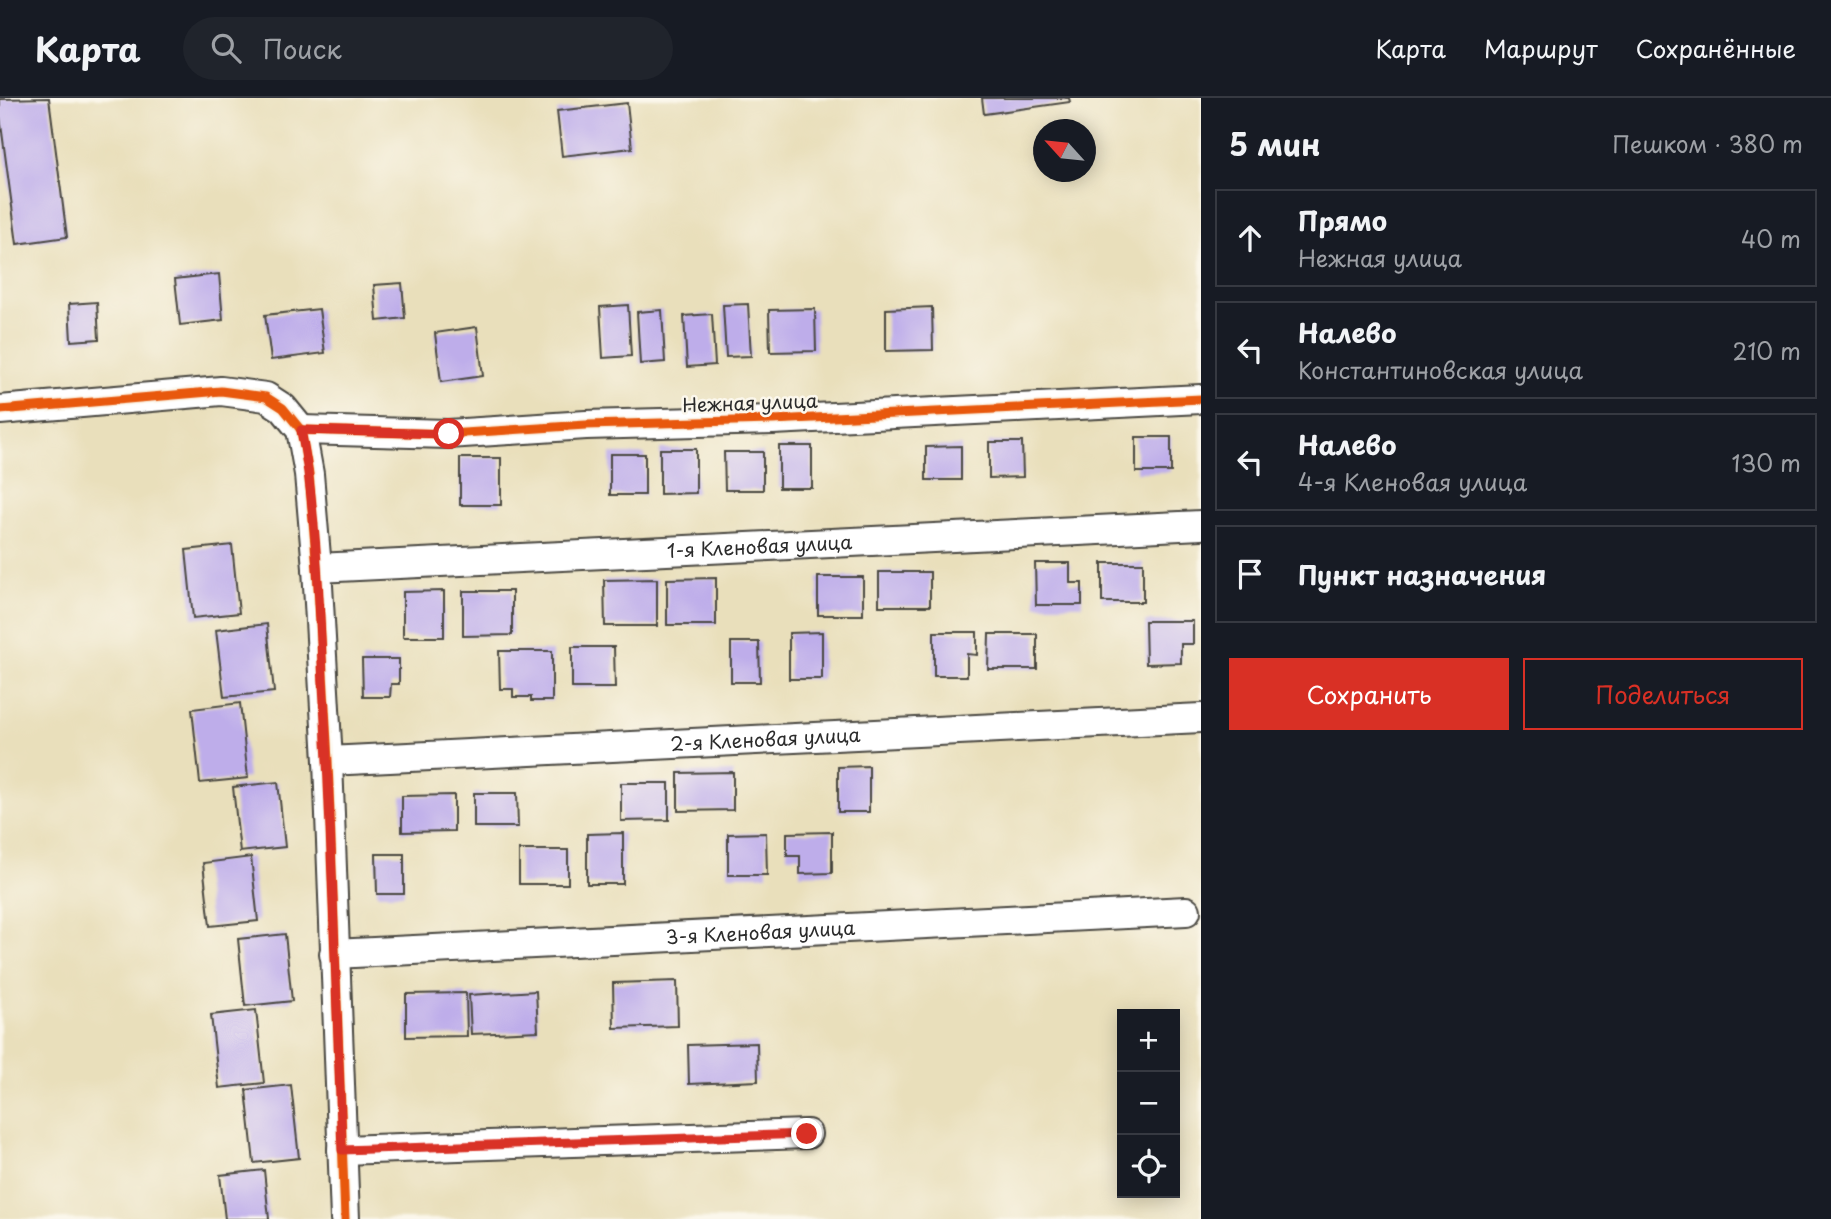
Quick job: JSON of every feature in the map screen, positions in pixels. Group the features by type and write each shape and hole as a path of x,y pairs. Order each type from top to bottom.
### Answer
{"street":[{"path":"0,410 220,391 266,397 283,408 301,430 309,474 317,568 328,761 345,1219"},
{"name":"Нежная улица","path":"301,430 449,434 586,425 773,421 1201,399"},
{"name":"1-я Кленовая улица","path":"317,568 1201,525"},
{"name":"2-я Кленовая улица","path":"328,761 1201,719"},
{"name":"3-я Кленовая улица","path":"334,954 1185,911"},
{"path":"342,1150 807,1134"}],"building":[{"path":"49,98 67,237 17,244 0,99"},
{"path":"982,98 1069,98 1070,102 984,114"},
{"path":"627,103 632,148 562,156 557,111"},
{"path":"219,274 223,320 180,325 175,279"},
{"path":"402,283 405,318 377,321 374,285"},
{"path":"97,302 99,339 71,341 69,304"},
{"path":"748,304 751,356 726,357 723,305"},
{"path":"628,305 631,356 603,358 600,307"},
{"path":"932,307 933,350 886,351 886,309"},
{"path":"319,309 325,353 271,360 265,315"},
{"path":"815,309 816,351 770,352 769,310"},
{"path":"662,310 665,362 640,364 637,312"},
{"path":"712,314 715,365 687,367 684,316"},
{"path":"477,327 483,376 441,382 435,333"},
{"path":"1136,437 1171,437 1171,472 1136,472"},
{"path":"989,442 1022,442 1023,477 989,478"},
{"path":"779,446 812,446 812,488 779,488"},
{"path":"961,446 961,480 926,480 926,447"},
{"path":"660,449 696,449 696,493 660,494"},
{"path":"724,452 763,452 763,490 725,490"},
{"path":"610,454 645,454 645,495 610,495"},
{"path":"460,458 501,458 501,505 460,505"},
{"path":"232,545 239,613 193,618 186,550"},
{"path":"1035,563 1070,563 1070,583 1082,583 1082,605 1036,605"},
{"path":"1102,563 1143,563 1143,602 1102,602"},
{"path":"879,572 930,572 930,606 879,606"},
{"path":"818,577 863,577 863,615 818,615"},
{"path":"716,578 716,625 667,625 667,579"},
{"path":"657,579 657,626 605,626 604,580"},
{"path":"444,591 444,637 403,637 403,592"},
{"path":"463,591 512,591 512,635 463,636"},
{"path":"1145,621 1193,621 1193,644 1181,644 1181,663 1146,664"},
{"path":"267,624 274,692 224,697 216,630"},
{"path":"822,632 822,679 789,679 789,633"},
{"path":"934,632 977,632 977,655 967,654 967,676 934,676"},
{"path":"989,634 1037,634 1037,669 988,669"},
{"path":"731,642 759,642 760,682 731,682"},
{"path":"572,647 614,647 615,688 572,688"},
{"path":"499,651 552,651 552,701 531,701 531,697 513,697 513,689 500,689"},
{"path":"362,659 399,659 399,684 391,684 390,697 363,697"},
{"path":"240,703 248,778 200,783 192,709"},
{"path":"869,766 869,812 838,812 838,767"},
{"path":"733,772 733,810 678,811 678,773"},
{"path":"278,782 285,847 240,852 233,787"},
{"path":"621,783 669,783 669,820 621,821"},
{"path":"474,793 517,793 518,827 474,827"},
{"path":"454,795 454,831 402,832 402,796"},
{"path":"832,832 832,873 800,874 800,856 787,856 787,833"},
{"path":"623,833 623,884 587,884 587,834"},
{"path":"766,833 767,875 728,875 728,834"},
{"path":"519,850 568,850 568,884 519,884"},
{"path":"376,854 404,854 404,894 377,894"},
{"path":"251,857 258,921 210,926 203,863"},
{"path":"285,934 292,1001 245,1006 238,939"},
{"path":"677,981 678,1026 614,1028 613,983"},
{"path":"536,991 538,1031 471,1034 469,995"},
{"path":"466,993 467,1036 406,1037 406,994"},
{"path":"256,1010 264,1083 219,1088 211,1015"},
{"path":"757,1043 758,1081 689,1084 688,1045"},
{"path":"291,1085 299,1158 254,1163 246,1090"},
{"path":"264,1170 269,1219 225,1219 220,1175"}],"cycle path":[{"path":"0,410 221,391 266,397 283,408 301,430 309,474 317,568 328,761 345,1219"},
{"path":"301,430 448,434 586,425 773,420 1201,399"}],"route":[{"path":"449,434 301,430 309,474 317,568 328,761 342,1150 807,1134"}]}
